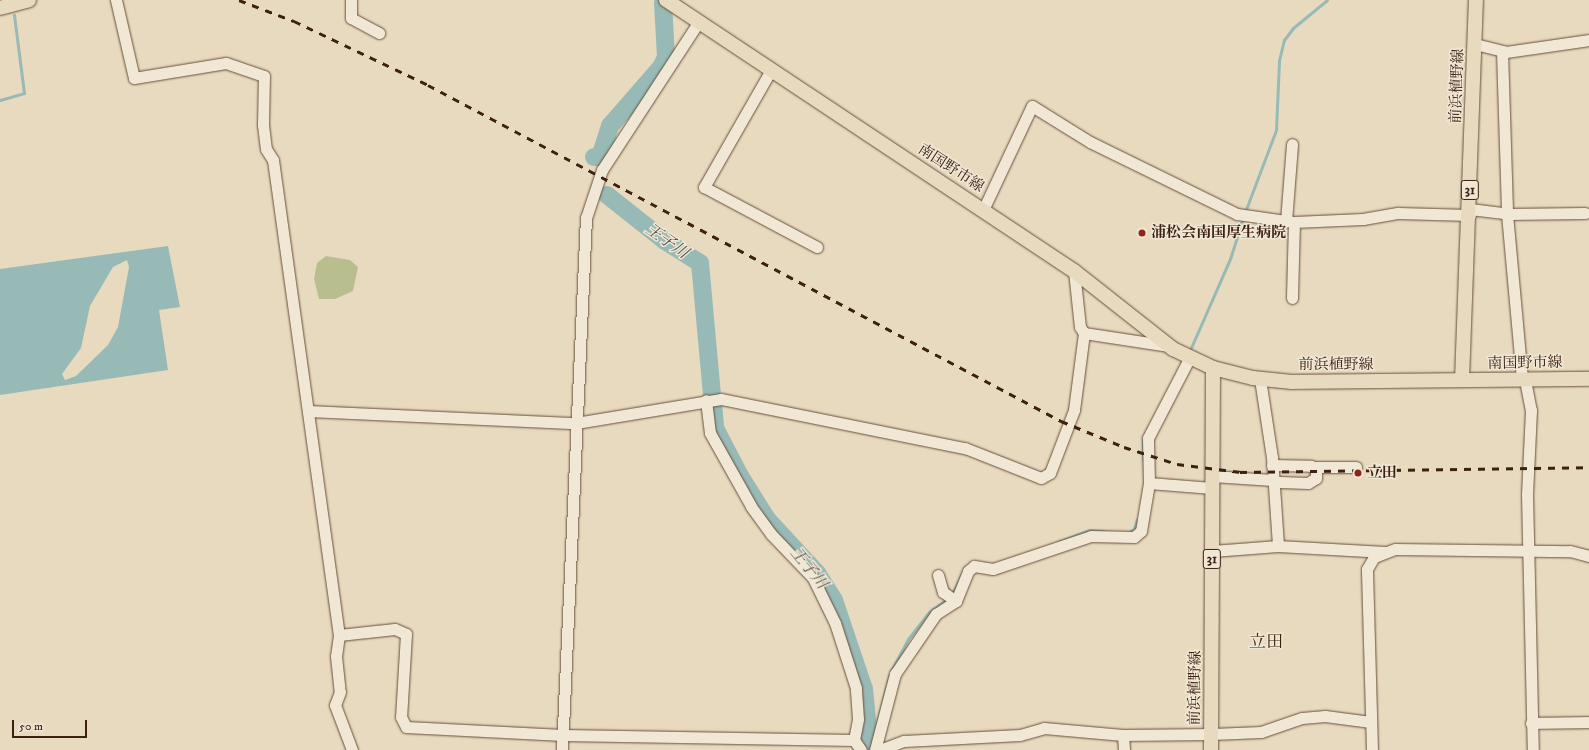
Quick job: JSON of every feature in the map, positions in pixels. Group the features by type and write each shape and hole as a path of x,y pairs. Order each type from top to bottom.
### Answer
{"main road":[{"path":"0,8 29,0"},
{"name":"南国野市線","path":"666,0 1074,271 1169,346 1213,368"},
{"name":"前浜植野線","path":"1211,750 1213,368 1260,379 1462,380 1470,212 1476,0"},
{"name":"南国野市線","path":"1462,380 1589,379"}],"street":[{"path":"116,0 134,78 226,63 263,74 263,125 266,149 273,160 339,635 336,656 340,692 335,705 352,750"},
{"path":"350,0 351,18 379,33"},
{"path":"562,750 584,231 593,189 608,159 699,21"},
{"path":"1475,44 1502,51 1589,40"},
{"path":"1502,51 1507,214 1511,231 1524,380 1531,410 1529,553 1531,723 1533,750"},
{"path":"771,70 704,187 816,247"},
{"path":"983,210 1032,106 1090,142 1237,214 1290,221 1363,219 1398,213 1585,213"},
{"path":"1292,144 1290,221 1292,298"},
{"path":"308,411 576,423 706,400 721,399 965,448 1046,477 1074,410 1084,333 1080,327 1074,271"},
{"path":"1084,333 1169,346"},
{"path":"881,750 895,674 936,614 956,601 968,571 974,566 993,569 1091,536 1134,537 1141,531 1149,483 1148,438 1190,357"},
{"path":"1260,379 1272,465 1278,546"},
{"path":"706,400 710,433 751,506 771,534 813,578 835,623 856,688 858,719 854,740 861,750"},
{"path":"1272,465 1356,467"},
{"path":"1149,483 1313,481 1315,467"},
{"path":"1212,551 1278,546 1385,552 1529,553 1570,551 1589,556"},
{"path":"1372,750 1367,569 1374,558 1385,552"},
{"path":"938,575 943,592 956,601"},
{"path":"339,635 396,630 406,634 401,717 406,727 562,735 854,740"},
{"path":"881,750 904,741 1020,734 1044,728 1123,735 1212,734 1261,732 1302,718 1325,716 1371,722"},
{"path":"1531,723 1589,722"},
{"path":"1123,735 1124,750"}],"green space":[{"path":"326,256 350,260 358,267 353,291 335,299 319,299 314,279 317,263"}],"water":[{"path":"168,246 180,307 159,310 168,370 0,395 0,269","holes":["127,260 129,267 118,327 108,345 76,376 65,380 62,374 81,348 90,306 113,267"]}],"waterway":[{"path":"1245,212 1276,130 1279,60 1284,40 1293,28 1327,0"},
{"name":"王子川","path":"594,157 600,157 610,126 662,66 666,57 663,3"},
{"path":"0,100 24,93 14,15"},
{"name":"王子川","path":"607,195 665,241 700,263 712,395"},
{"path":"1190,350 1230,259 1243,218"},
{"name":"王子川","path":"713,403 715,428 740,476 767,519 817,573 834,600 864,689 868,730 864,750"},
{"path":"1143,438 1143,460"},
{"path":"1127,533 1134,529 1137,519"},
{"path":"1058,542 1090,530 1104,531"},
{"path":"891,671 908,639 929,612 951,596 965,567"},
{"path":"877,723 889,676"},
{"path":"864,749 874,742"}],"railway":[{"path":"239,0 294,21 428,85 1061,421 1124,447 1177,464 1240,472 1589,467"}],"place":[{"name":"浦松会南国厚生病院","path":"1142,233"},
{"name":"立田","path":"1358,473"}],"district":[{"name":"立田","path":"1266,643"}]}
